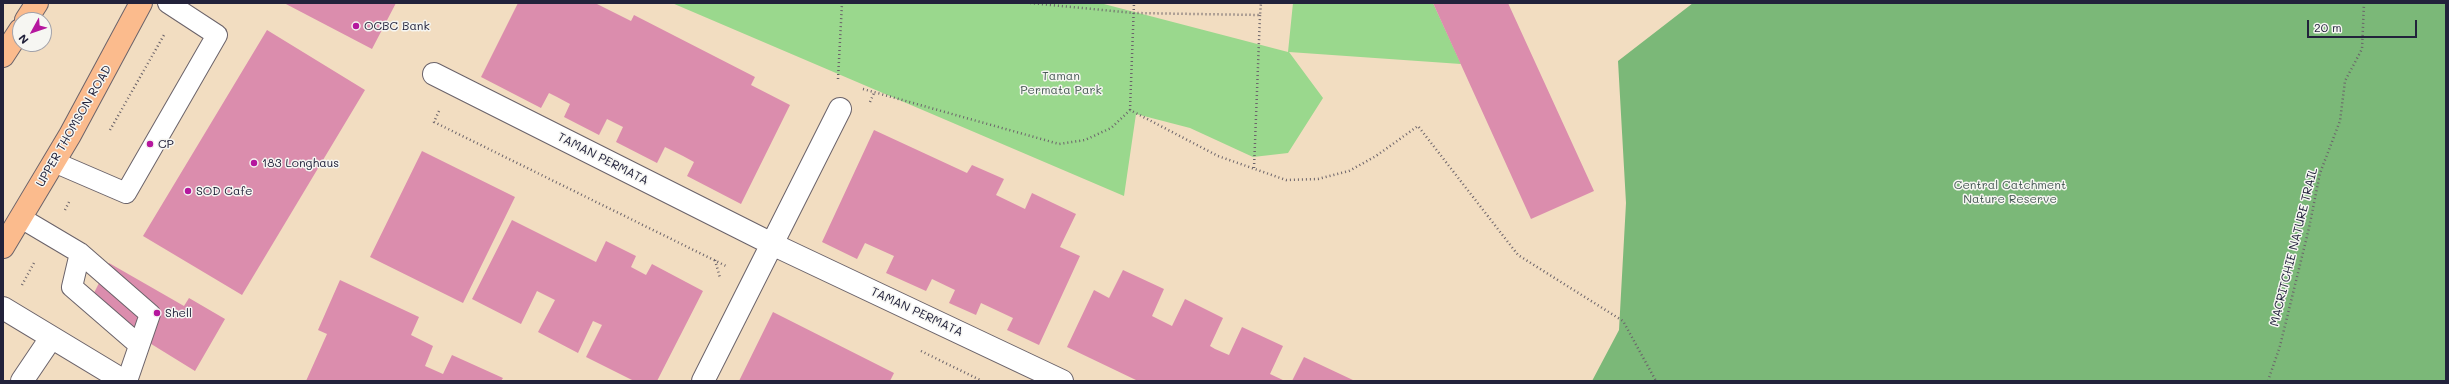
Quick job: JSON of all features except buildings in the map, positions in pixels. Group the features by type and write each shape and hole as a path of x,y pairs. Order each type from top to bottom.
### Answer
{"main road":[{"path":"31,12 37,3"},
{"name":"UPPER THOMSON ROAD","path":"3,247 54,162 120,46 141,3"},
{"path":"3,56 12,42"}],"street":[{"name":"TAMAN PERMATA","path":"443,78 772,244 1062,381"},
{"path":"703,381 752,280 772,244 840,110"},
{"path":"3,308 51,338 126,381"},
{"path":"22,381 51,338"}],"lane":[{"path":"54,162 126,193 217,35 168,3"},
{"path":"21,218 80,252 150,314 126,381"},
{"path":"80,252 72,287 139,345"},
{"path":"103,314 115,284"}],"path":[{"path":"840,110 838,86 842,3"},
{"path":"1030,3 1134,13 1260,15"},
{"path":"838,86 852,86 1059,144 1085,140 1111,128 1130,110 1134,3"},
{"path":"1254,168 1261,3"},
{"name":"MACRITCHIE NATURE TRAIL","path":"2268,381 2280,346 2308,235 2320,173 2340,121 2345,81 2362,49 2364,3"},
{"path":"443,78 434,122 752,280"},
{"path":"1130,110 1218,156 1286,180 1318,179 1349,171 1376,156 1418,126 1518,255 1624,321 1656,381"},
{"path":"914,347 982,381"}],"green space":[{"name":"Taman Permata Park","path":"672,3 1100,3 1288,52 1293,3 1433,3 1461,64 1289,52 1323,98 1288,153 1253,157 1190,128 1136,114 1124,196"},
{"name":"Central Catchment Nature Reserve","path":"1693,3 2446,3 2446,381 1592,381 1619,330 1626,203 1618,61"}],"place":[{"name":"OCBC Bank","path":"356,26"},
{"name":"CP","path":"150,144"},
{"name":"183 Longhaus","path":"254,163"},
{"name":"SOD Cafe","path":"188,191"},
{"name":"Shell","path":"157,313"}]}
